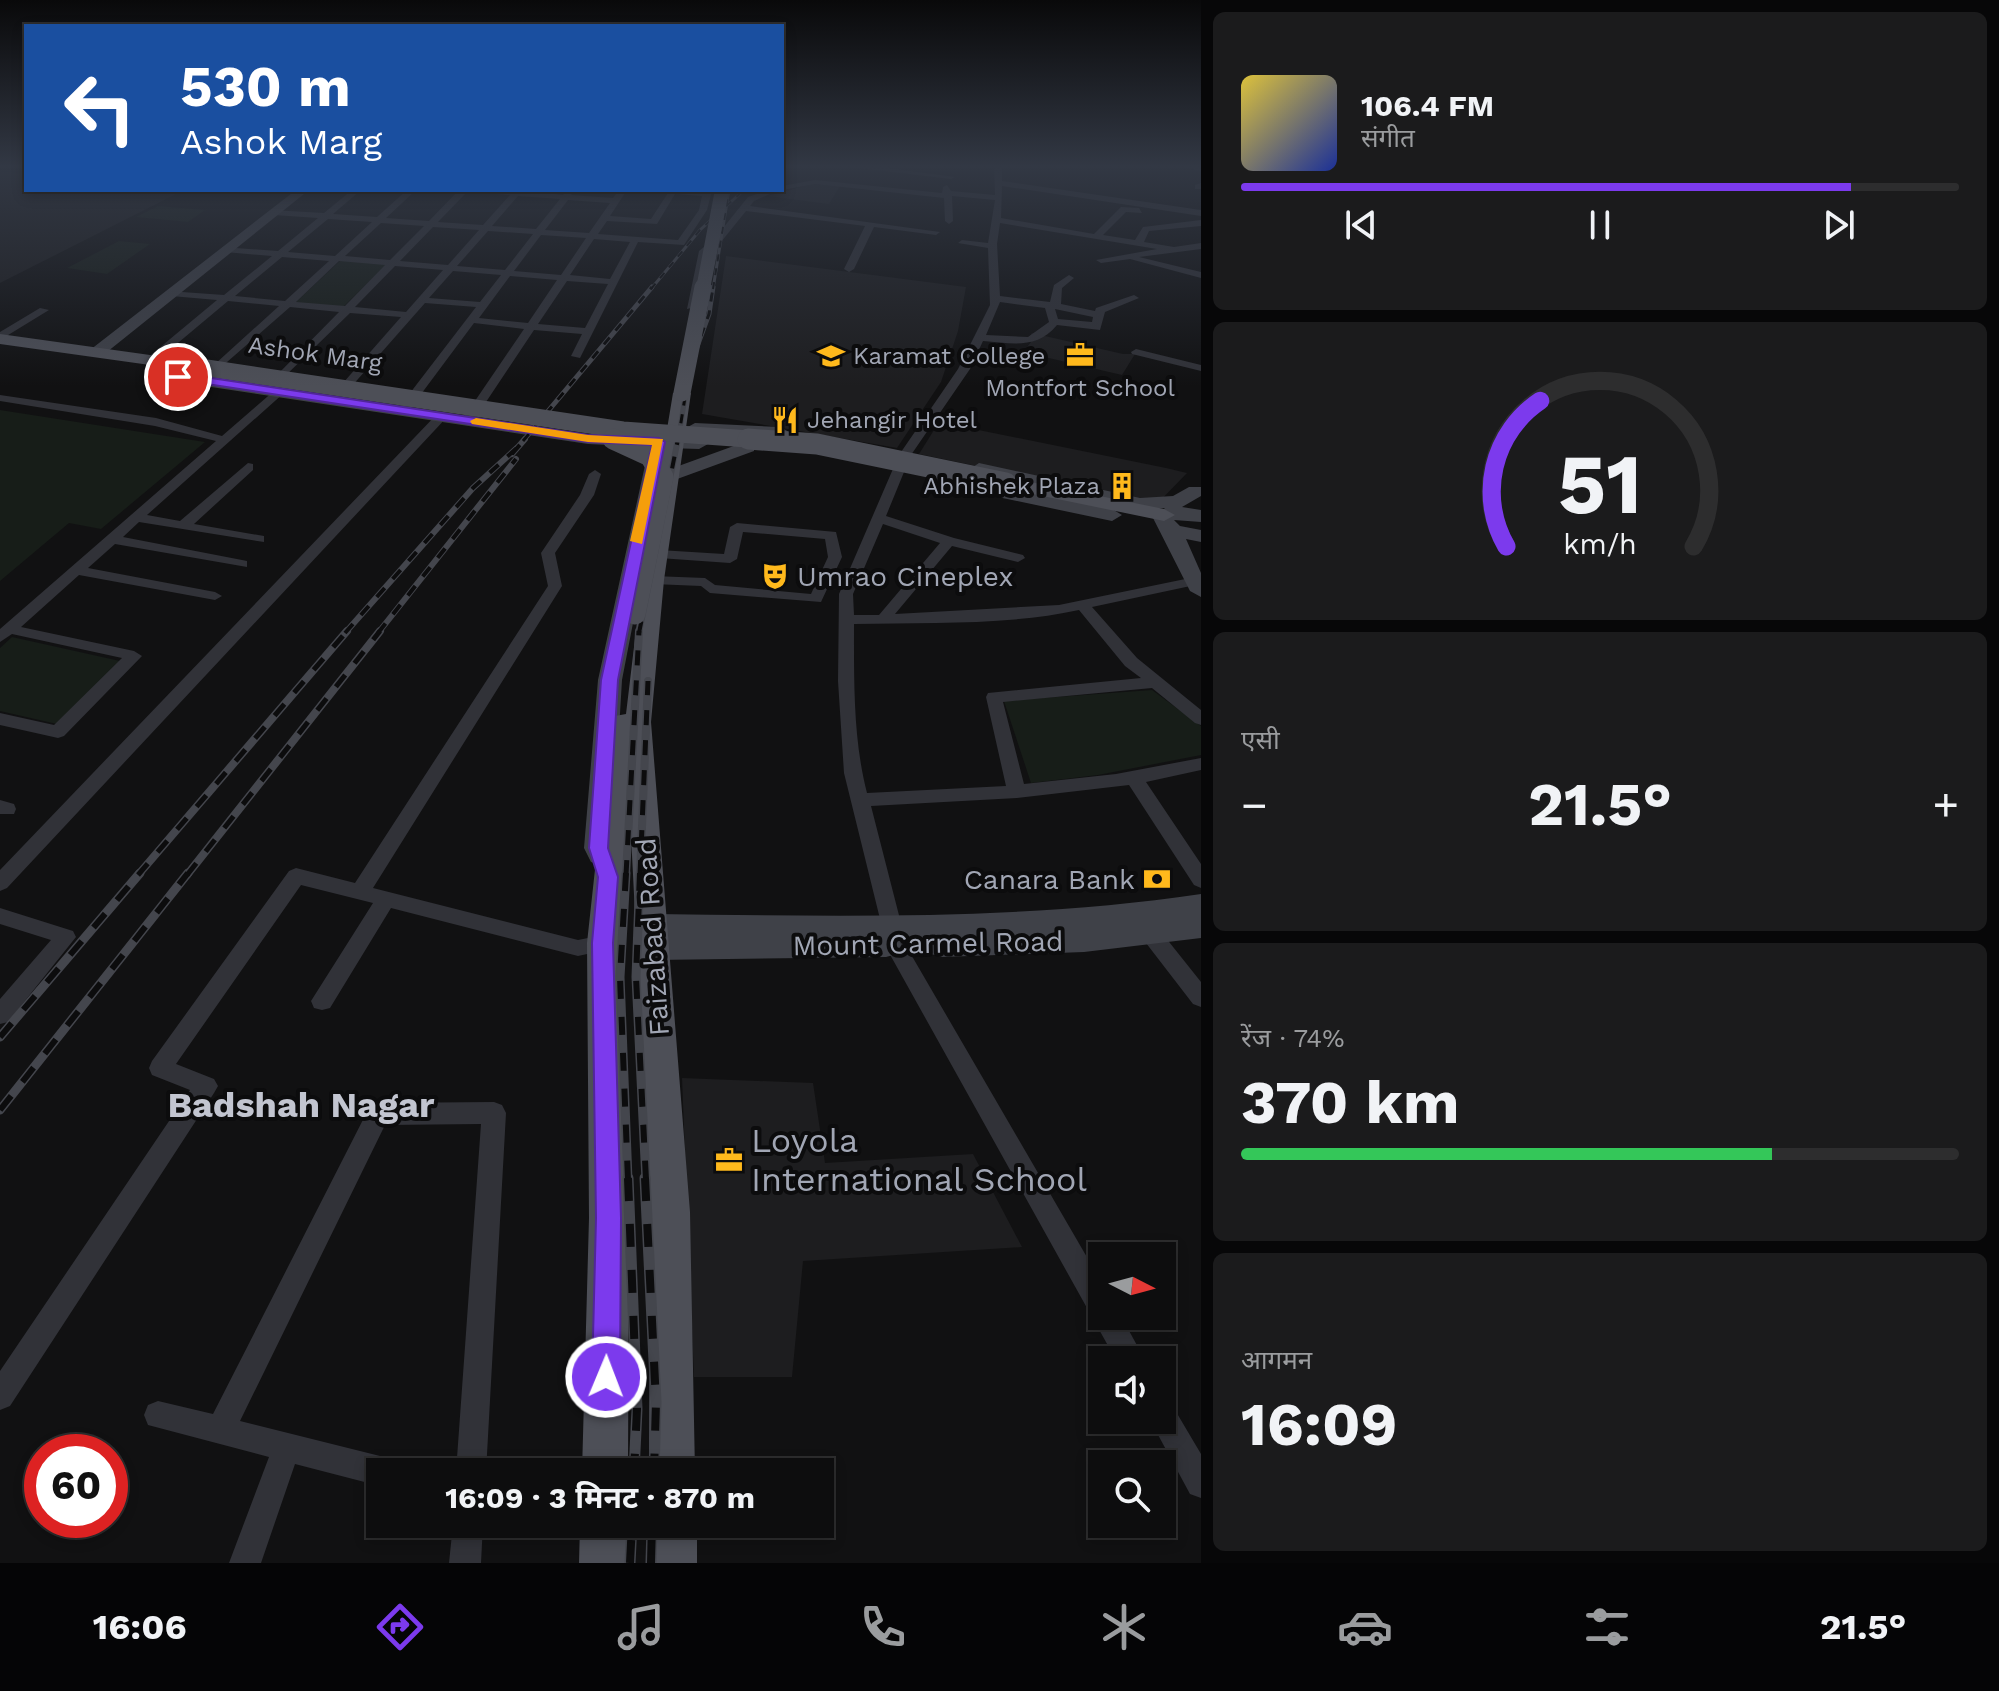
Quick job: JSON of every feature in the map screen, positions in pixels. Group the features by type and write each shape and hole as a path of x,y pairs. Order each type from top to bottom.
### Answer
{"main road":[{"name":"Faizabad Road","path":"672,1458 670,1212 638,722 653,580 669,476 668,435 681,398 705,240"},
{"name":"Ashok Marg","path":"0,338 161,364"},
{"name":"Ashok Marg","path":"0,345 161,364"},
{"path":"161,364 623,430 817,444 1177,519"},
{"path":"204,369 591,433 644,451 660,465 662,495 635,614 608,877"},
{"name":"Faizabad Road","path":"605,1458 609,1218 603,943 608,877"},
{"path":"603,1563 604,1538"},
{"path":"673,1538 673,1563"}],"street":[{"path":"96,353 237,240"},
{"path":"161,364 227,298 297,240"},
{"path":"204,369 287,304 357,240"},
{"path":"4,633 225,440 415,240"},
{"path":"347,385 475,240"},
{"path":"403,410 533,240"},
{"path":"468,420 587,240"},
{"path":"576,356 635,240 681,243 683,240"},
{"path":"681,398 675,397 698,272 704,251 718,240"},
{"path":"849,269 863,240"},
{"path":"993,240 996,299 980,338 939,408 901,462 846,594 846,681 853,773 893,936 1088,1284"},
{"path":"1125,240 1171,249"},
{"path":"962,243 992,246"},
{"path":"1101,260 1201,246"},
{"path":"225,249 614,282"},
{"path":"1127,257 1201,275"},
{"path":"1049,306 1057,303 1057,287 1069,278"},
{"path":"171,293 409,315"},
{"path":"1096,323 1100,310 1134,298"},
{"path":"996,299 1049,306 1096,323"},
{"path":"422,300 483,305"},
{"path":"1049,306 1054,322"},
{"path":"0,338 44,310"},
{"path":"471,320 589,332"},
{"path":"980,338 1032,342 1043,337 1054,322"},
{"path":"1054,322 1096,323"},
{"path":"1136,352 1201,368"},
{"name":"Ashok Marg","path":"161,364 189,362 204,369 403,410 515,428 558,434 668,435"},
{"name":"Ashok Marg","path":"161,364 178,377 347,385 668,435"},
{"path":"0,398 156,422 225,440"},
{"path":"515,428 527,412"},
{"path":"0,883 442,416"},
{"path":"558,434 567,417"},
{"path":"668,435 789,433 1049,504 1177,519 1199,542"},
{"path":"668,435 748,447 901,462 1140,504 1177,503 1199,488"},
{"name":"Faizabad Road","path":"608,877 598,848 610,680 668,435"},
{"path":"669,476 699,468 718,455 748,447"},
{"path":"183,526 248,467"},
{"path":"360,892 555,586 548,553 587,495 595,474"},
{"path":"1177,519 1195,500 1199,488"},
{"path":"138,518 259,539"},
{"path":"878,518 949,541 1018,558"},
{"path":"845,620 962,617 1083,606 1198,586 1177,519"},
{"path":"653,580 705,582 710,589 816,599 835,557 831,535 737,527 730,559 659,554"},
{"path":"113,539 242,564"},
{"path":"884,619 902,590 913,584 949,541"},
{"path":"77,570 215,596"},
{"path":"820,590 846,594"},
{"path":"1083,606 1131,662 1201,719"},
{"path":"0,719 58,732 134,656 4,633"},
{"path":"1017,792 994,697 1155,682"},
{"path":"859,800 1017,792 1135,779 1201,764"},
{"path":"1135,779 1201,880"},
{"path":"0,1396 206,1086 160,1068 296,876 578,948 603,943"},
{"path":"322,1001 386,899"},
{"path":"1201,905 1143,924 1201,998"},
{"path":"0,916 66,937 0,1015"},
{"name":"Mount Carmel Road","path":"654,937 893,936 984,945 1143,924 1201,926"},
{"path":"220,1430 378,1114 494,1113 472,1458"},
{"path":"158,1415 366,1467"},
{"path":"1173,1434 1201,1483"},
{"path":"245,1563 287,1447"},
{"path":"465,1563 467,1538"}],"shaded area":[{"path":"0,240 85,240 0,283"},
{"path":"119,241 150,244 107,274 67,268"},
{"name":"Karamat College","path":"726,256 966,287 958,331 941,382 897,448 702,414"},
{"path":"341,260 387,264 343,307 295,303"},
{"path":"1032,333 1135,354 1122,375 1023,352 1031,342 1027,340"},
{"path":"0,410 205,442 101,529 69,523 0,581"},
{"path":"939,422 1187,473 1157,504 919,454"},
{"path":"12,637 120,661 57,724 0,711 0,648"},
{"path":"1152,690 1201,726 1201,755 1098,775 1031,783 1004,701"},
{"path":"682,1078 813,1083 825,1163 973,1154 1022,1247 803,1261 792,1377 694,1377"}],"railway":[{"path":"651,289 692,240"},
{"path":"713,289 721,240"},
{"path":"523,441 652,287"},
{"path":"678,441 690,366 709,314 713,287"},
{"path":"519,446 525,439"},
{"path":"639,633 678,439"},
{"path":"345,633 473,488 519,446"},
{"path":"512,454 519,446"},
{"path":"378,633 516,459"},
{"path":"138,875 347,631"},
{"path":"187,875 380,631"},
{"path":"626,875 639,631"},
{"path":"640,875 648,681"},
{"path":"0,1037 140,873"},
{"path":"0,1110 188,873"},
{"path":"626,873 620,977 628,1180"},
{"path":"640,873 636,977 646,1180"},
{"path":"628,1178 637,1409 635,1458"},
{"path":"645,1178 656,1402 654,1458"},
{"path":"630,1563 631,1538"},
{"path":"651,1563 652,1538"}],"slow traffic":[{"path":"476,421 588,439 659,442 637,541"}],"place":[{"name":"Montfort School","path":"1080,355"},
{"name":"Karamat College","path":"831,356"},
{"name":"Jehangir Hotel","path":"785,420"},
{"name":"Abhishek Plaza","path":"1122,486"},
{"name":"Umrao Cineplex","path":"775,576"},
{"name":"Canara Bank","path":"1157,879"},
{"name":"Loyola International School","path":"729,1160"}],"district":[{"name":"Badshah Nagar","path":"301,1104"}],"route":[{"path":"178,377 588,439 659,442 610,680 598,848 608,877 603,943 609,1218 606,1377"}]}
